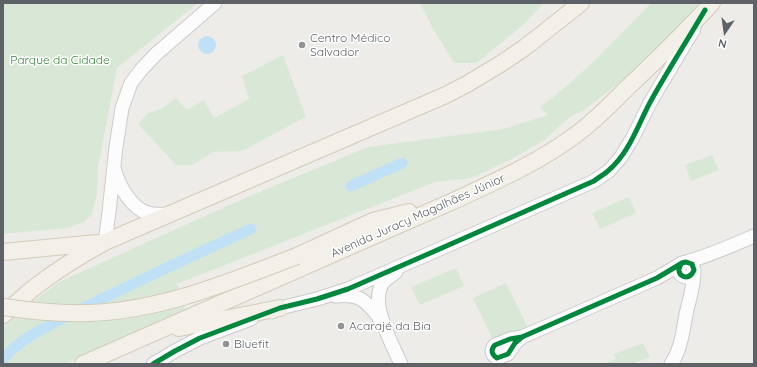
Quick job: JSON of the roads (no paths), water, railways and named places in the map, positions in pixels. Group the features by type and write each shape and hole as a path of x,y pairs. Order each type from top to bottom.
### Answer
{"main road":[{"path":"3,315 56,272 105,242 423,106 460,88 524,48 581,3"},
{"name":"Avenida Juracy Magalhães Júnior","path":"82,364 451,202 518,170 555,150 595,119 666,51 709,6"},
{"path":"3,307 64,313 88,313 146,307 186,297 221,285 297,256 373,221 451,202"},
{"path":"3,252 105,242"},
{"path":"149,335 280,308"}],"street":[{"path":"105,242 122,108 131,83 140,70 156,54 215,3"},
{"path":"153,364 200,338 280,308 317,299 348,288 408,263 594,180 609,171 621,157 632,139 663,80 709,6"},
{"path":"114,168 120,186 133,204 140,210 146,213 169,214"},
{"path":"522,337 657,278 687,270 720,251 754,236"},
{"path":"401,364 382,321 379,297 382,284 408,263"},
{"path":"671,364 677,355 680,344 692,287 687,270"},
{"path":"317,299 344,296 357,297 364,301 382,321"}],"water":[{"path":"203,36 211,36 216,41 214,52 211,54 203,54 198,49 198,41"}],"waterway":[{"path":"351,186 402,163"},
{"path":"3,359 11,350 31,335 149,276 251,229"}],"place":[{"name":"Centro Médico Salvador","path":"302,45"},
{"name":"Acarajé da Bia","path":"341,326"},
{"name":"Bluefit","path":"226,344"}],"park label":[{"name":"Parque da Cidade","path":"60,60"}]}
